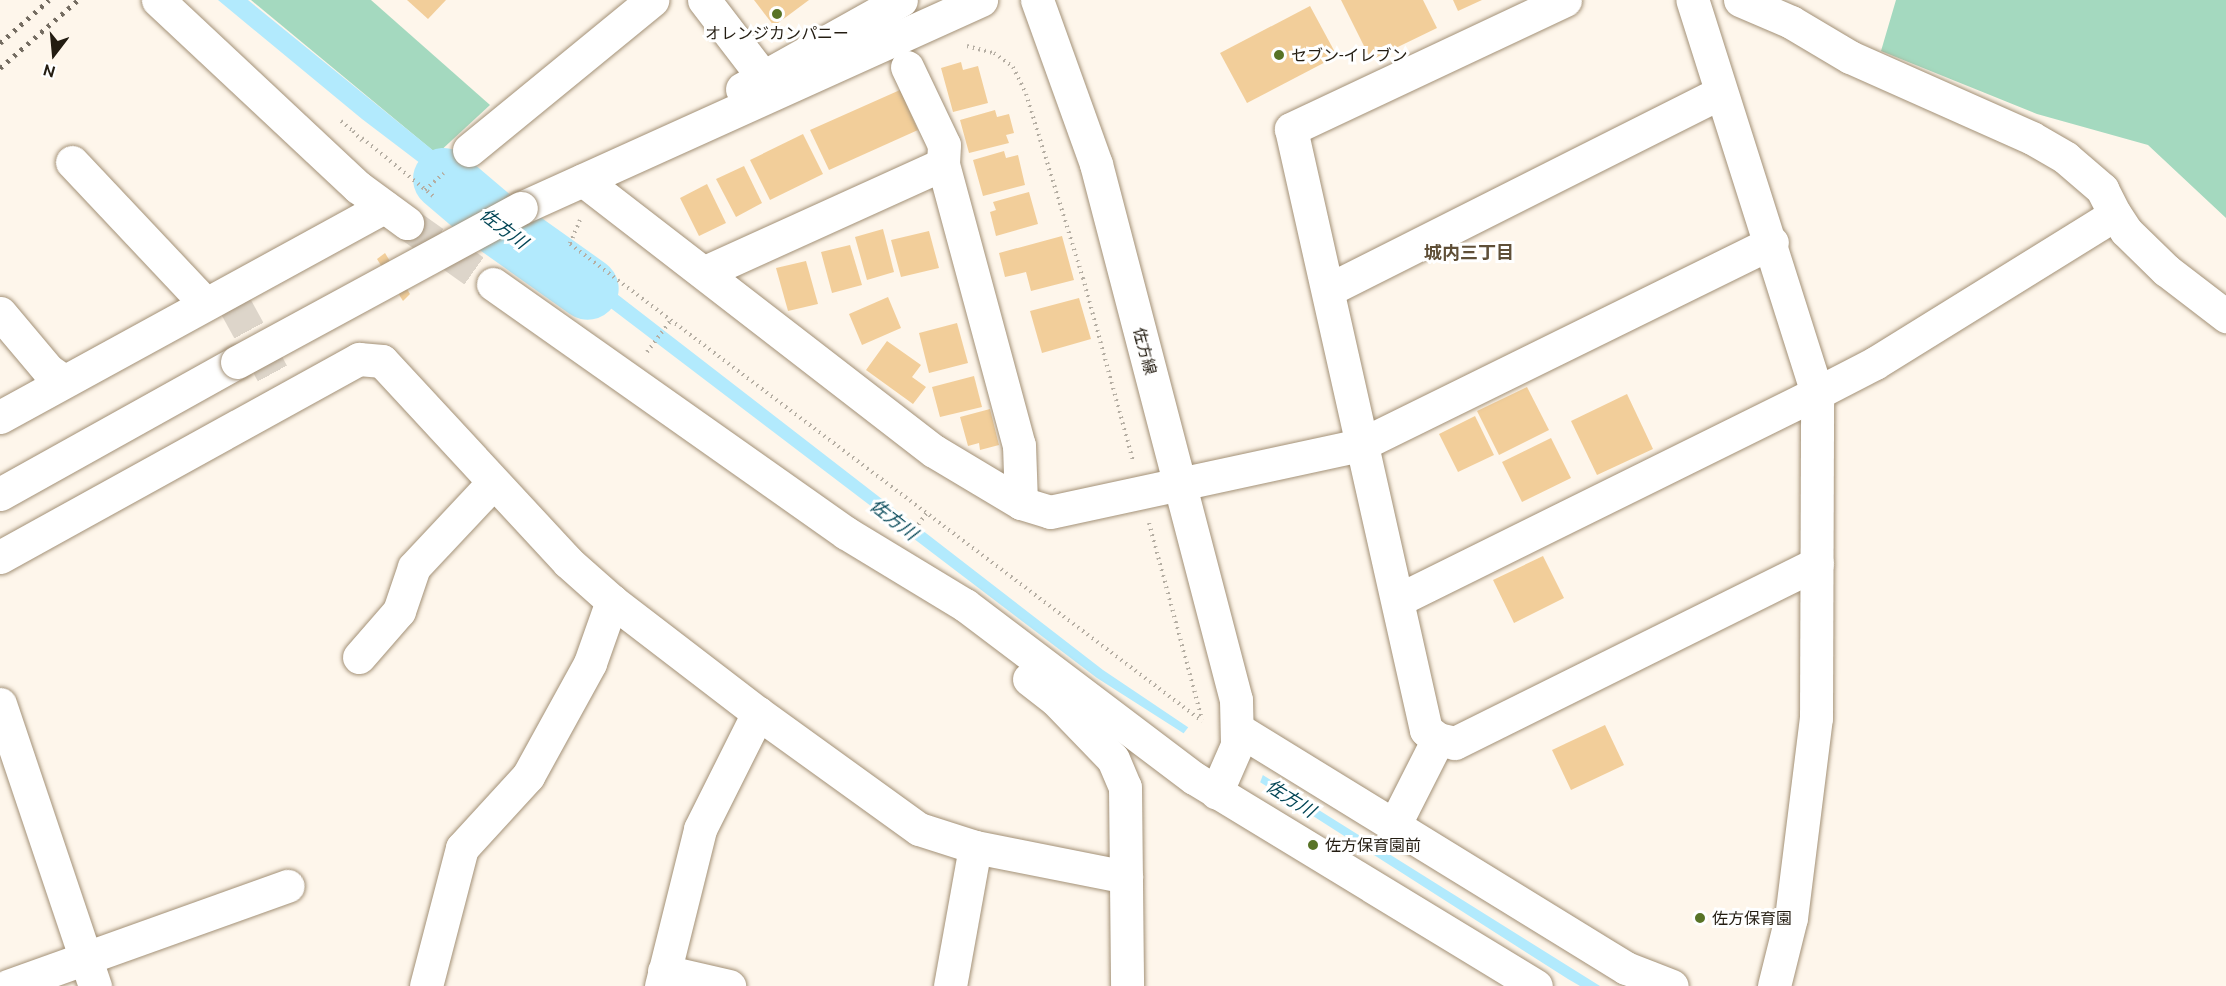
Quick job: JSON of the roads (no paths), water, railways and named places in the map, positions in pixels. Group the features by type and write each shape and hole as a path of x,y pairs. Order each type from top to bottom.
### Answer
{"street":[{"path":"0,417 222,299 396,215 351,181 158,0"},
{"path":"469,150 514,116 652,0"},
{"path":"704,0 763,77"},
{"path":"0,496 122,424 901,0"},
{"path":"521,208 981,0"},
{"name":"佐方線","path":"1037,0 1096,164 1180,485 1237,727"},
{"path":"1565,0 1291,129 1328,290 1360,445 1398,600 1426,730 1438,739 1455,743 1817,563"},
{"path":"1692,0 1720,93 1772,242 1817,393 1816,718 1791,918 1774,986"},
{"path":"1740,0 1791,22 1850,57 2032,138 2066,158 2102,189 2126,231 2166,270 2226,316"},
{"path":"907,67 944,145 943,164 1019,445 1021,503"},
{"path":"1328,290 1720,93"},
{"path":"72,162 222,299"},
{"path":"705,272 943,164"},
{"path":"583,180 934,451 1021,503 1050,512 1360,445 1772,242"},
{"path":"1398,600 1875,363 2115,214"},
{"path":"493,284 827,520 1054,699 1113,759 1125,787 1127,986"},
{"path":"0,313 48,370 64,381"},
{"path":"0,557 283,393 359,359 382,361 568,562 612,601 758,713 919,829 975,847 1126,877"},
{"path":"359,657 399,611 414,567 493,483"},
{"path":"827,520 965,605 1219,789 1536,986"},
{"path":"426,986 462,848 528,776 591,663 612,601"},
{"path":"0,704 91,973"},
{"path":"729,986 663,978 700,829 758,713"},
{"path":"1219,789 1237,727 1626,968 1672,986"},
{"path":"1401,814 1438,739"},
{"path":"950,986 975,847"},
{"path":"8,986 91,973 288,886"}],"water":[{"path":"218,0 248,0 472,182 1103,670 1210,742 1600,986 1580,986 1568,979 1097,678 362,119"}],"waterway":[{"name":"佐方川","path":"444,179 498,225 588,289"}],"tunnel":[{"path":"407,223 493,284"},
{"path":"233,301 280,387"}],"railway":[{"path":"0,43 49,0"},
{"path":"0,68 78,0"}],"place":[{"name":"オレンジカンパニー","path":"777,14"},
{"name":"セブン-イレブン","path":"1279,55"},
{"name":"佐方保育園前","path":"1313,845"},
{"name":"佐方保育園","path":"1700,918"}],"district":[{"name":"城内三丁目","path":"1469,252"}]}
